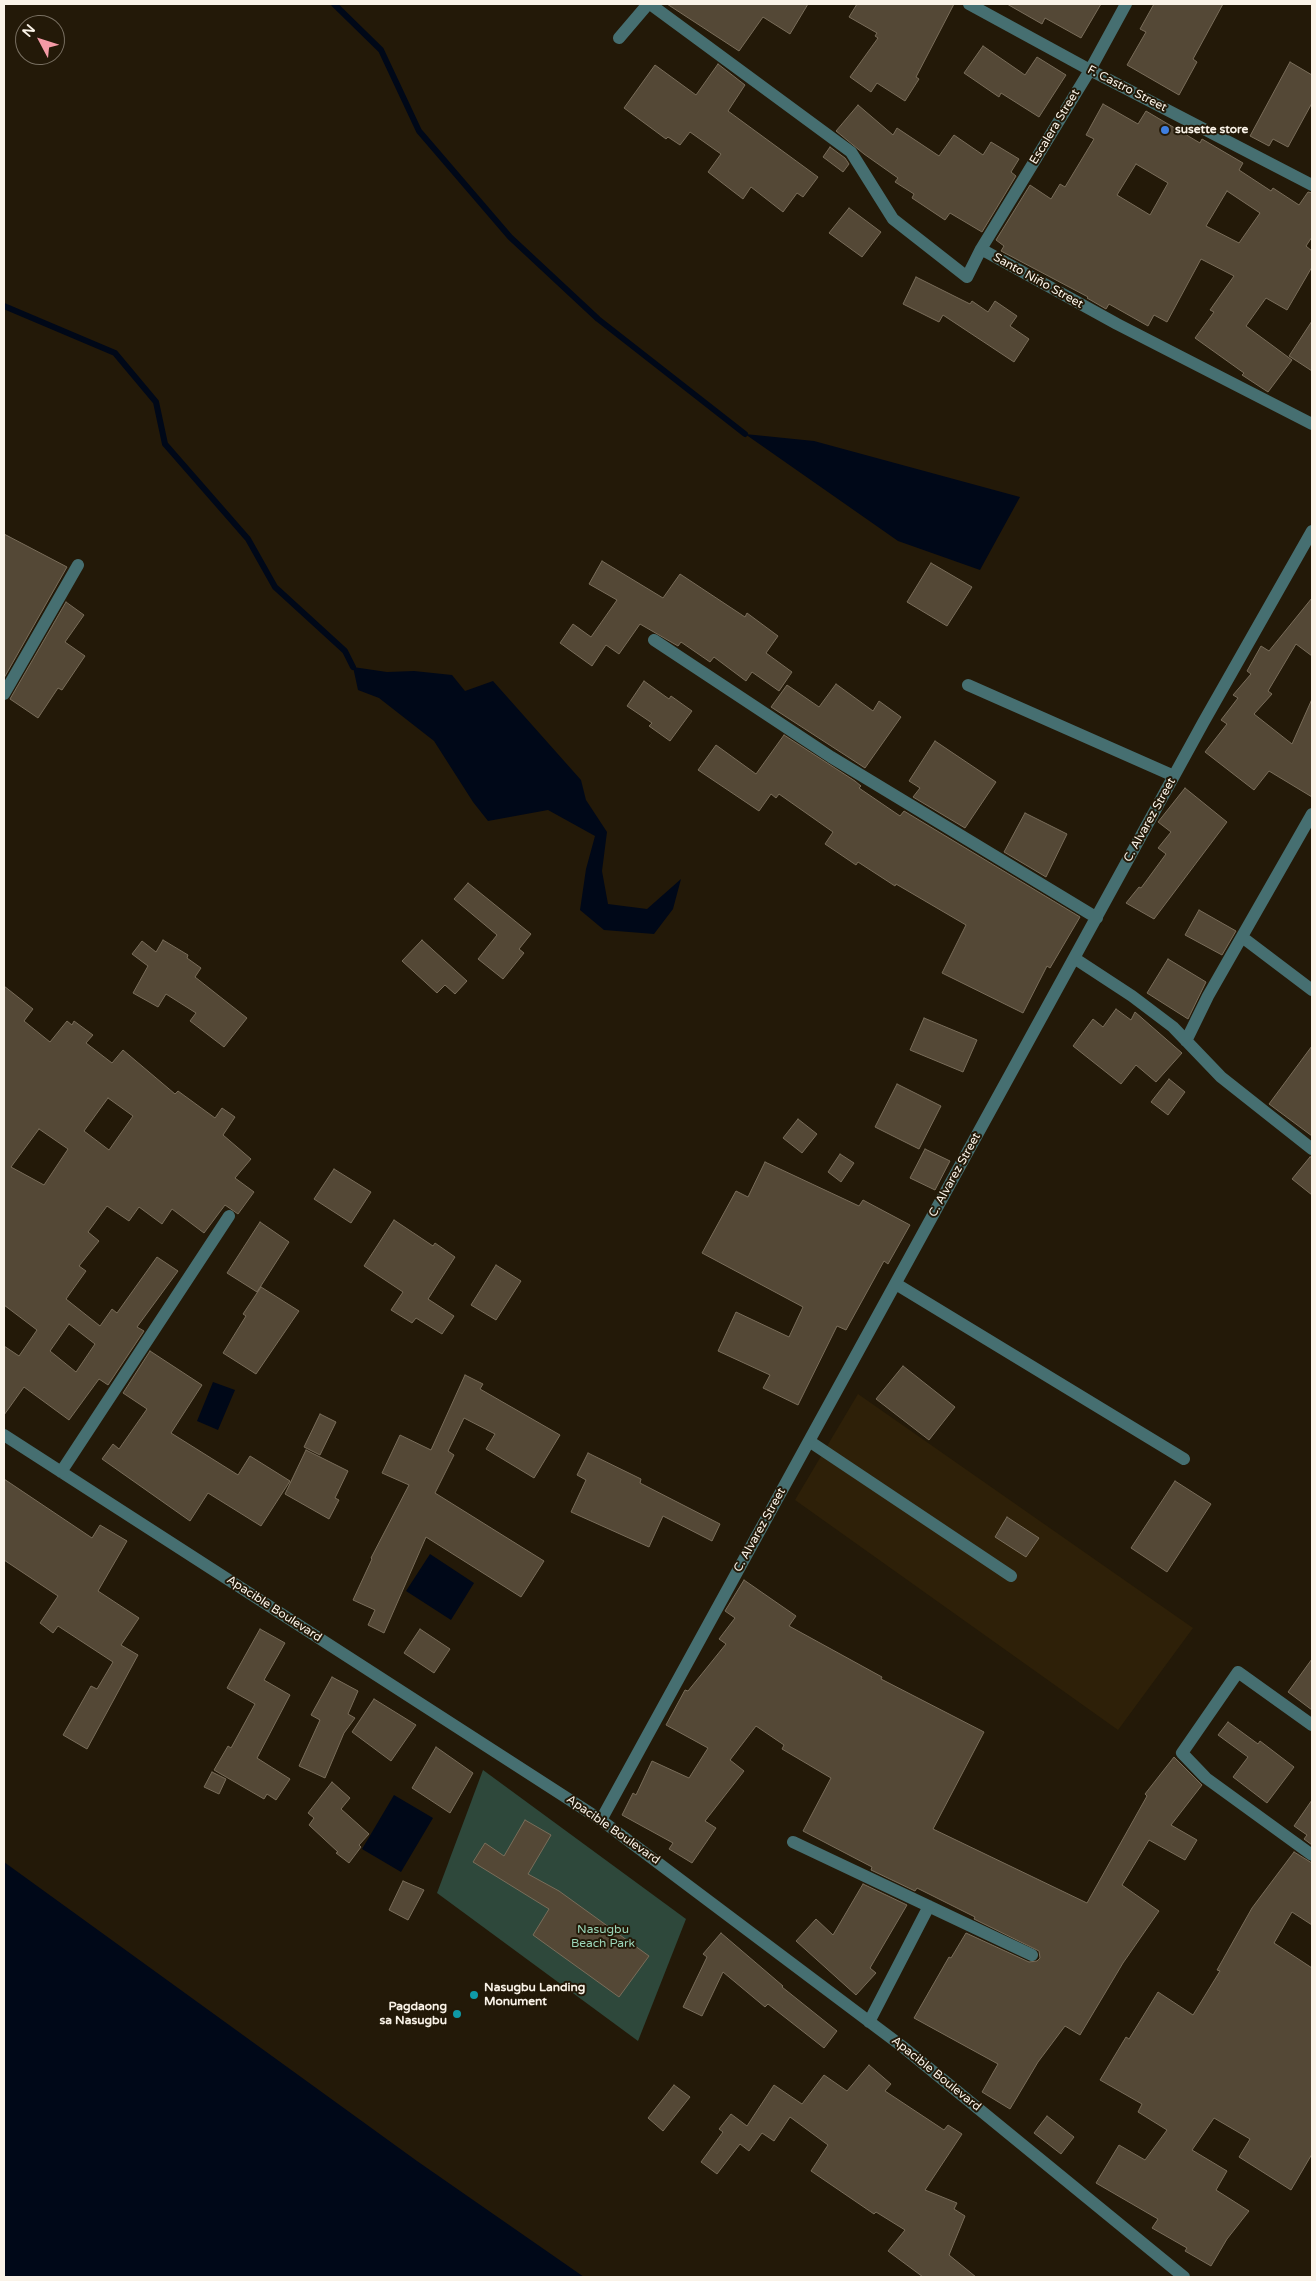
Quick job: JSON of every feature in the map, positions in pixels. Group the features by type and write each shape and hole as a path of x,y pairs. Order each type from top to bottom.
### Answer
{"street":[{"path":"619,38 649,4"},
{"name":"Santo Niño Street","path":"649,4 852,152 894,219 968,277 981,249 1117,324 1312,424"},
{"name":"F. Castro Street","path":"969,4 1090,70 1312,185"},
{"name":"Escalera Street","path":"981,249 1090,70 1126,4"},
{"name":"C. Alvarez Street","path":"601,1820 1174,776 1312,531"},
{"path":"4,694 78,565"},
{"path":"654,640 832,757 1096,918"},
{"path":"968,685 1174,776"},
{"path":"1186,1041 1208,996 1312,814"},
{"path":"1242,937 1312,990"},
{"path":"1074,958 1132,996 1173,1027 1221,1077 1312,1149"},
{"path":"61,1472 230,1216"},
{"path":"896,1284 1184,1459"},
{"name":"Apacible Boulevard","path":"4,1435 601,1820 903,2047 1184,2277"},
{"path":"809,1440 1011,1576"},
{"path":"1312,1725 1238,1672 1182,1753 1206,1778 1312,1855"},
{"path":"793,1842 1032,1955"},
{"path":"869,2022 929,1906"}],"shaded area":[{"path":"858,1394 1193,1628 1118,1730 795,1500"}],"green space":[{"name":"Nasugbu Beach Park","path":"483,1770 686,1919 638,2041 437,1893"}],"water":[{"path":"745,434 814,441 1020,497 980,570 898,541"},
{"path":"353,667 387,672 414,671 452,675 465,691 493,681 581,780 586,800 607,832 602,871 608,904 647,909 681,879 673,909 654,934 604,930 580,910 586,869 595,836 548,810 488,821 473,802 434,741 379,698 358,690"},
{"path":"213,1382 235,1390 218,1430 197,1421"},
{"path":"430,1554 474,1583 451,1620 406,1591"},
{"path":"394,1795 433,1818 401,1872 362,1849"},
{"path":"4,1862 417,2161 584,2277 4,2277"}],"building":[{"path":"667,4 808,4 790,34 763,17 739,51"},
{"path":"857,4 954,4 916,77 919,79 905,101 877,83 871,92 850,77 878,38 875,36 877,33 849,17"},
{"path":"1007,4 1101,4 1081,38 1045,18 1042,24"},
{"path":"1154,4 1223,4 1193,59 1197,62 1179,95 1127,65 1146,32 1140,29"},
{"path":"983,46 1025,75 1037,57 1066,75 1039,117 1001,93 999,97 964,73"},
{"path":"1290,62 1312,75 1312,103 1288,147 1273,139 1269,146 1250,136"},
{"path":"718,64 745,85 728,111 818,177 803,197 797,193 783,212 751,187 743,199 708,172 721,154 690,132 680,145 668,137 666,139 624,108 655,65 696,95"},
{"path":"1103,104 1138,124 1146,111 1200,143 1202,139 1243,163 1239,170 1271,191 1273,188 1299,205 1308,192 1312,193 1312,237 1306,246 1312,251 1312,267 1287,310 1266,298 1246,326 1292,360 1268,392 1242,375 1244,373 1195,338 1214,312 1210,310 1234,276 1201,259 1167,322 1154,315 1148,326 1109,304 1106,309 1088,297 1001,251 1004,246 996,240 1030,185 1051,199 1060,184 1065,187 1094,139 1086,135","holes":["1136,164 1168,183 1150,215 1117,195","1227,191 1260,213 1239,243 1206,226"]},
{"path":"858,105 893,135 897,128 939,156 954,135 983,155 991,142 1019,159 1011,172 1016,176 982,232 950,213 945,220 912,198 914,194 895,182 898,178 836,131"},
{"path":"830,147 845,158 849,164 843,172 823,157"},
{"path":"849,208 881,232 862,257 829,233"},
{"path":"916,277 970,304 972,301 988,312 995,301 1017,316 1010,326 1029,339 1014,362 943,315 939,322 903,304"},
{"path":"1312,321 1312,371 1289,356"},
{"path":"4,534 67,567 4,678"},
{"path":"602,561 663,598 680,574 745,617 747,613 778,636 766,653 792,672 779,691 752,672 746,681 714,657 710,662 681,642 678,646 640,624 619,654 606,645 592,666 560,643 573,624 591,637 617,600 589,584"},
{"path":"931,563 972,587 947,626 907,602"},
{"path":"1312,598 1312,656 1296,644 1268,691 1272,694 1254,714 1292,744 1312,699 1312,797 1269,771 1254,790 1205,752 1227,724 1221,720 1238,698 1233,695 1251,674 1247,671 1261,646 1269,651"},
{"path":"66,602 84,615 65,642 85,656 62,690 58,688 38,718 10,699"},
{"path":"644,681 669,699 671,696 692,711 670,741 649,726 652,723 627,706"},
{"path":"836,684 873,711 879,701 901,717 865,768 771,707 787,685 819,707"},
{"path":"784,735 855,781 861,786 859,788 900,816 904,811 1080,917 1050,968 1047,966 1023,1013 942,973 966,925 896,884 895,886 858,862 856,865 825,844 833,832 779,794 776,798 771,794 759,811 698,770 716,745 756,774"},
{"path":"935,741 996,782 965,828 913,797 920,788 909,781"},
{"path":"1185,788 1227,822 1154,919 1126,903 1139,887 1141,888 1166,854 1158,848 1171,832 1158,822"},
{"path":"1025,813 1067,834 1046,877 1004,852"},
{"path":"468,883 531,934 519,949 524,953 503,979 478,959 497,935 454,899"},
{"path":"1199,910 1236,931 1222,955 1185,935"},
{"path":"163,940 188,955 187,958 201,968 195,977 247,1018 224,1047 190,1021 196,1013 166,994 158,1007 133,993 148,966 132,954 142,941 156,952"},
{"path":"422,940 467,981 455,994 445,985 437,993 402,961"},
{"path":"1168,959 1206,982 1188,1019 1147,993"},
{"path":"4,986 33,1009 24,1021 50,1042 67,1021 72,1025 74,1021 93,1035 86,1043 112,1063 123,1050 175,1094 178,1091 215,1118 222,1108 235,1117 223,1135 251,1159 235,1178 254,1192 238,1214 225,1205 204,1233 172,1209 162,1224 139,1207 129,1221 107,1206 88,1232 99,1241 79,1266 86,1271 66,1299 100,1326 112,1309 117,1313 157,1257 178,1271 137,1327 144,1331 108,1385 99,1379 69,1420 24,1387 4,1415 4,1346 19,1356 37,1330 4,1305","holes":["108,1098 133,1116 109,1150 84,1131","39,1129 68,1149 44,1185 11,1167","69,1324 95,1344 76,1372 50,1351"]},
{"path":"1116,1009 1131,1020 1135,1012 1182,1053 1156,1082 1136,1065 1121,1084 1073,1046 1093,1019 1103,1027"},
{"path":"924,1018 977,1040 963,1072 910,1050"},
{"path":"1312,1046 1312,1136 1269,1104"},
{"path":"1169,1079 1185,1092 1168,1115 1151,1102"},
{"path":"897,1084 941,1106 919,1149 875,1127"},
{"path":"798,1119 817,1134 802,1153 783,1138"},
{"path":"925,1149 950,1161 935,1190 910,1178"},
{"path":"840,1154 854,1163 841,1182 828,1172"},
{"path":"1312,1157 1312,1195 1292,1179"},
{"path":"765,1162 859,1206 863,1200 910,1225 888,1264 884,1261 846,1330 837,1326 798,1405 763,1388 770,1375 718,1351 736,1312 789,1337 803,1307 702,1253 736,1191 748,1197"},
{"path":"334,1169 371,1192 351,1223 314,1199"},
{"path":"394,1220 433,1246 435,1243 455,1257 428,1299 454,1316 442,1334 416,1318 412,1323 391,1310 403,1292 364,1266"},
{"path":"260,1222 289,1242 257,1292 227,1273"},
{"path":"496,1265 521,1281 496,1320 471,1305"},
{"path":"261,1287 299,1311 256,1374 223,1353 246,1316 243,1314"},
{"path":"150,1351 202,1385 171,1433 238,1475 250,1456 290,1481 261,1526 208,1493 190,1521 102,1459 113,1444 119,1449 147,1409 123,1393"},
{"path":"903,1366 955,1407 929,1440 876,1399"},
{"path":"465,1375 483,1384 480,1389 560,1435 534,1478 486,1449 495,1434 464,1418 448,1451 454,1455 435,1493 544,1561 521,1597 426,1537 384,1633 368,1625 375,1610 353,1600 371,1558 409,1485 382,1473 400,1435 431,1450"},
{"path":"320,1414 336,1422 320,1455 304,1447"},
{"path":"306,1450 348,1471 335,1498 339,1500 329,1519 285,1494"},
{"path":"588,1453 641,1479 640,1483 720,1524 712,1541 663,1516 649,1547 571,1512 586,1480 577,1475"},
{"path":"4,1479 92,1538 100,1525 127,1541 98,1591 139,1618 121,1645 138,1655 87,1749 63,1735 91,1686 97,1689 113,1662 58,1626 53,1633 40,1623 58,1596 4,1560"},
{"path":"1175,1481 1211,1504 1167,1572 1131,1548"},
{"path":"1007,1517 1039,1538 1026,1557 995,1537"},
{"path":"744,1580 796,1616 789,1626 882,1677 881,1679 984,1732 933,1829 1087,1903 1147,1796 1145,1794 1174,1757 1202,1785 1171,1825 1197,1840 1185,1860 1149,1840 1122,1885 1159,1911 1123,1963 1080,2035 1065,2026 1038,2062 1010,2109 982,2092 998,2064 914,2018 949,1957 951,1958 966,1933 1029,1962 1037,1961 1040,1958 1039,1951 917,1888 915,1891 871,1870 872,1867 803,1831 831,1778 782,1749 784,1745 756,1726 730,1760 744,1771 705,1821 716,1828 692,1863 669,1849 673,1843 622,1815 633,1793 636,1795 652,1761 689,1778 708,1748 666,1725 685,1690 688,1691 726,1644 719,1639 735,1618 725,1611"},
{"path":"260,1629 285,1643 264,1680 290,1695 257,1758 290,1779 276,1800 267,1794 264,1799 214,1770 228,1746 231,1748 255,1704 227,1688"},
{"path":"420,1629 450,1649 434,1673 404,1653"},
{"path":"1312,1659 1312,1710 1288,1692"},
{"path":"332,1677 358,1691 348,1714 355,1718 344,1733 325,1778 299,1766 320,1720 311,1715"},
{"path":"374,1699 416,1725 391,1761 352,1732"},
{"path":"1228,1722 1258,1744 1260,1741 1294,1767 1267,1803 1233,1777 1248,1757 1218,1735"},
{"path":"436,1747 473,1773 450,1813 412,1788"},
{"path":"212,1772 226,1779 219,1794 204,1787"},
{"path":"332,1782 350,1798 341,1809 369,1834 359,1845 361,1847 349,1863 336,1853 338,1852 309,1825 314,1818 308,1813"},
{"path":"1312,1800 1312,1845 1304,1839 1307,1835 1294,1826"},
{"path":"525,1820 551,1835 528,1874 559,1891 649,1956 619,1997 533,1935 549,1909 473,1862 485,1843 504,1856"},
{"path":"1294,1852 1312,1863 1312,1925 1292,1912 1274,1943 1312,1968 1312,2154 1291,2190 1239,2157 1250,2139 1214,2118 1192,2150 1227,2171 1216,2190 1249,2211 1227,2239 1211,2266 1185,2251 1187,2248 1152,2228 1158,2219 1096,2183 1119,2145 1145,2160 1167,2130 1138,2112 1142,2104 1100,2080 1126,2037 1129,2039 1158,1992 1193,2015 1220,1971 1217,1970 1252,1908"},
{"path":"403,1881 424,1890 408,1920 389,1910"},
{"path":"863,1884 907,1905 870,1968 876,1973 856,1995 796,1941 816,1919 833,1935"},
{"path":"721,1933 782,1987 837,2031 824,2048 768,2004 765,2007 723,1972 702,2016 683,2007 707,1957 703,1954"},
{"path":"869,2065 891,2084 885,2091 944,2130 948,2125 962,2134 925,2190 957,2203 954,2209 965,2216 949,2255 976,2277 923,2277 888,2251 905,2230 876,2212 874,2214 811,2171 828,2145 790,2117 774,2141 762,2133 749,2151 740,2144 717,2174 701,2162 723,2132 719,2129 731,2114 747,2126 774,2085 802,2104 824,2075 847,2091"},
{"path":"674,2085 690,2097 663,2131 648,2118"},
{"path":"1047,2116 1074,2137 1061,2154 1034,2133"}],"waterway":[{"path":"334,4 381,50 419,131 510,237 598,319 745,434"},
{"path":"4,306 115,353 156,402 165,444 248,539 275,587 345,651 353,667"}],"place":[{"name":"susette store","path":"1165,130"},
{"name":"Nasugbu Landing Monument","path":"474,1995"},
{"name":"Pagdaong sa Nasugbu","path":"457,2014"}]}
